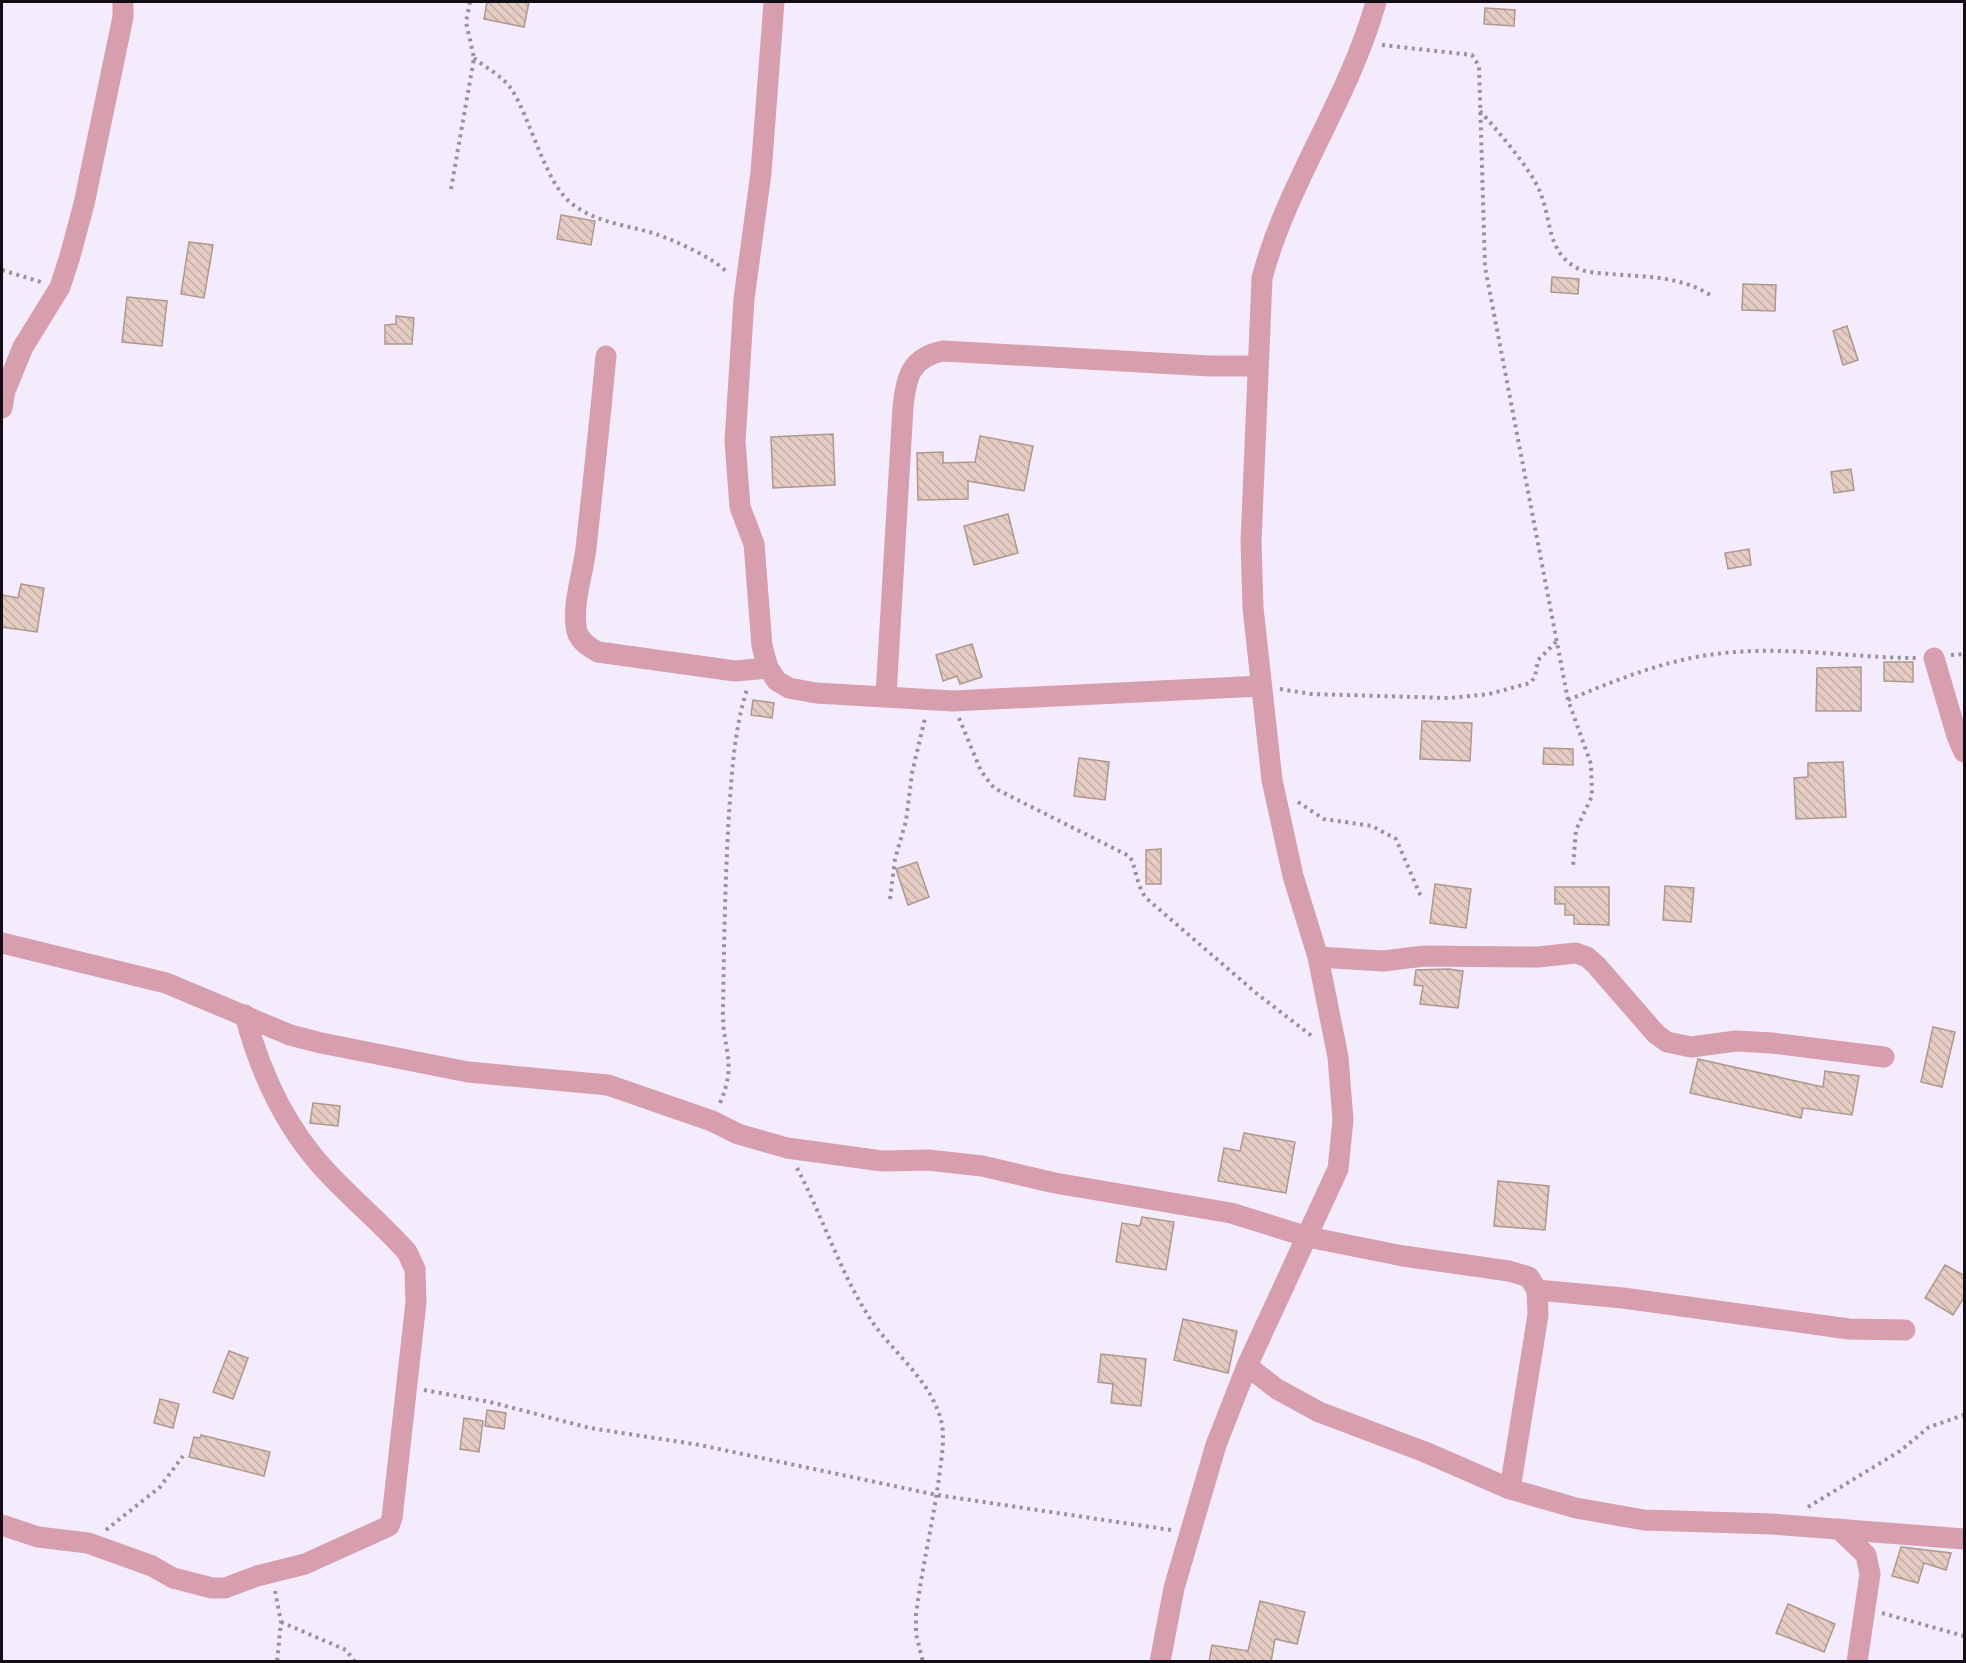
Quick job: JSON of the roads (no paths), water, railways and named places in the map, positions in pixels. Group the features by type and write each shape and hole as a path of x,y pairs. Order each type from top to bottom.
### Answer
{"street":[{"path":"2,408 5,391 23,347 60,288 84,204 123,17 123,2"},
{"path":"760,669 761,634 754,544 740,507 735,441 744,299 761,173 774,2"},
{"path":"1160,1662 1174,1588 1216,1445 1246,1366 1338,1169 1343,1120 1338,1057 1318,957 1293,876 1272,780 1253,608 1251,542 1260,298 1267,260 1351,76 1376,2"},
{"path":"886,696 905,385 913,368 921,359 943,351 1257,366"},
{"path":"606,356 576,627 584,644 598,652 679,665 760,669 789,688 816,693 931,700 952,701 1261,686"},
{"path":"1934,658 1957,736 1965,752"},
{"path":"2,943 166,983 290,1035 411,1063 468,1072 608,1085 712,1121 738,1134 787,1148 882,1161 928,1160 982,1166 1055,1183 1230,1214 1308,1237 1403,1256 1509,1271 1529,1277 1537,1290 1538,1315 1510,1489"},
{"path":"1318,957 1383,961 1424,956 1538,957 1576,953 1587,957 1596,965 1656,1034 1667,1042 1691,1047 1736,1041 1772,1043 1884,1057"},
{"path":"2,1525 38,1537 88,1543 152,1566 173,1578 212,1588 225,1588 272,1572 305,1564 389,1526 394,1501 417,1293 415,1269 407,1252 325,1170 291,1126 256,1057 245,1015"},
{"path":"1537,1290 1623,1298 1849,1329 1905,1330"},
{"path":"1246,1366 1277,1389 1319,1412 1425,1452 1510,1489 1576,1508 1644,1520 1839,1529 1965,1539"},
{"path":"1839,1529 1866,1556 1870,1574 1867,1608 1857,1662"}]}
